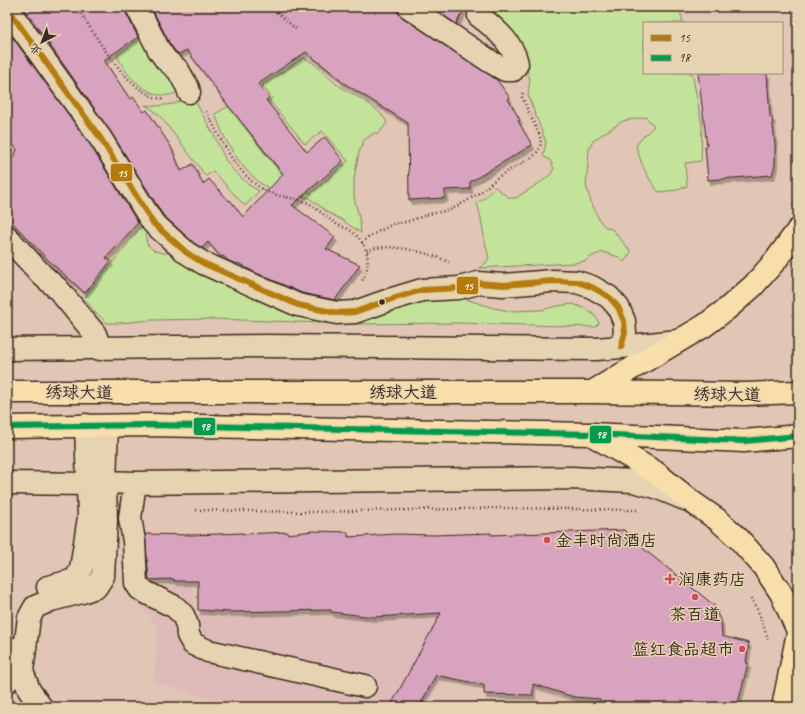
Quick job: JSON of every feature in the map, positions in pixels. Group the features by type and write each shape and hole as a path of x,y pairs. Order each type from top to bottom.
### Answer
{"main road":[{"path":"592,392 704,326 753,286 776,260 798,230"},
{"name":"绣球大道","path":"7,392 592,392 745,394 798,392"},
{"name":"绣球大道","path":"7,427 158,425 591,434 744,441 798,436"},
{"path":"591,434 655,472 692,502 718,520 738,538 763,566 781,593 798,632 782,707"}],"street":[{"path":"137,7 166,60 178,70 189,92"},
{"path":"409,7 505,70 513,70 516,64 516,57 495,30 479,16"},
{"path":"7,8 101,139 153,223 187,253 203,262 298,305 337,313 355,312 422,290 459,288 478,283 503,286 553,282 577,282 592,286 609,297 618,307 624,321 625,333 621,347"},
{"path":"7,237 42,275 58,289 95,334 100,349"},
{"path":"7,348 100,349 267,346 596,349 678,341"},
{"path":"8,672 20,612 28,598 43,589 75,580 81,569 96,483 96,426"},
{"path":"7,483 571,478 633,481 656,487 692,502"},
{"path":"41,707 29,690 22,671 29,618 35,607 51,600 82,592 96,586 103,576 106,521 96,483"},
{"path":"135,483 130,518 134,542 136,582 140,589 175,607 183,615 187,625 188,635 193,644 208,650 365,686"}],"path":[{"path":"77,7 111,58 124,75 136,86 151,96 162,99 176,97 182,93 194,93 200,101 225,149 237,167 250,179 267,192 283,197 292,197 309,204 337,224 349,230 362,243 367,251 369,259 368,266 365,276 344,313"},
{"path":"271,7 297,30"},
{"path":"795,7 798,46"},
{"path":"362,243 368,237 393,224 450,210 482,191 498,177 536,154 540,148 541,139 522,97 524,79 522,72 516,64"},
{"path":"367,251 372,248 390,247 414,250 438,256 460,267 478,283"},
{"path":"195,510 306,512 505,508 638,510"},
{"path":"748,593 758,611 770,642 770,648"}],"shaded area":[{"path":"137,533 148,587 189,585 194,588 194,607 196,612 203,617 434,617 435,634 464,637 427,707 241,707 158,683 154,680 158,628 142,608 136,597"}],"green space":[{"path":"478,7 679,7 683,22 643,22 643,74 692,74 702,125 701,161 685,163 687,186 677,190 659,192 648,176 636,146 654,126 646,117 623,121 593,141 589,149 586,186 590,199 598,218 604,226 613,230 631,252 624,262 619,257 603,252 592,256 585,261 574,263 479,268 486,263 489,257 477,203 485,198 495,187 509,198 516,198 544,180 551,174 554,168 550,160 543,156 546,142 528,95 530,79 527,70"},
{"path":"145,35 173,73 179,91 165,95 158,95 151,92 138,84 123,67 117,55"},
{"path":"303,58 316,66 335,83 371,105 383,116 387,123 379,133 374,133 364,140 359,152 354,178 354,197 361,233 329,213 309,198 271,189 260,183 247,171 234,154 223,134 215,114 229,106 278,169 285,165 310,194 348,161 322,131 305,144 269,100 272,98 262,85"},
{"path":"186,98 195,101 215,137 226,161 249,185 259,191 245,206 213,171 206,176 161,117 145,105 157,106 174,104"},
{"path":"145,222 147,244 153,250 168,253 182,262 318,316 420,299 459,297 509,311 542,310 573,304 586,309 595,316 599,323 595,327 462,323 350,324 214,319 153,320 107,323 93,310 84,298"}],"building":[{"path":"23,7 125,7 126,13 138,37 104,60 130,99 133,97 144,112 147,110 171,147 181,171 193,164 203,184 209,179 229,201 230,200 243,217 283,174 227,104 187,50 179,54 175,51 151,7 397,7 398,13 402,17 497,80 510,98 508,99 520,120 518,121 532,145 470,182 470,189 445,190 445,198 409,200 408,123 339,80 340,79 306,52 258,84 269,98 266,100 307,152 325,137 343,161 292,205 335,237 326,249 360,265 335,300 302,293 254,272 238,263 236,264 229,261 223,256 221,257 208,242 202,248 194,243 163,215 111,132"},
{"path":"431,7 465,7 456,24"},
{"path":"13,38 91,146 138,223 106,258 111,261 85,293 49,261 7,217 7,169 17,150 7,135 7,41"},
{"path":"698,74 767,74 770,117 772,117 775,145 775,165 772,175 708,180 705,146 707,146"},
{"path":"624,530 645,550 715,606 716,613 721,620 722,636 749,643 746,662 748,663 737,707 600,707 600,699 574,697 533,684 533,695 484,694 484,685 436,675 419,707 390,707 441,613 374,617 331,612 331,610 230,612 198,610 198,581 174,581 174,579 149,580 145,534 193,535 288,532 287,534 313,531 348,532 348,537 396,534 434,535 491,533 491,535"}],"transit line":[{"name":"15","path":"7,8 101,139 153,223 187,253 203,263 298,305 337,313 355,312 422,290 459,288 478,283 503,285 553,281 577,282 592,287 609,297 618,307 624,321 625,333 621,347"},
{"name":"98","path":"7,427 150,425 591,434 744,441 798,436"}],"place":[{"name":"金丰时尚酒店","path":"547,540"},
{"name":"润康药店","path":"670,579"},
{"name":"茶百道","path":"695,597"},
{"name":"篮红食品超市","path":"742,649"}]}
